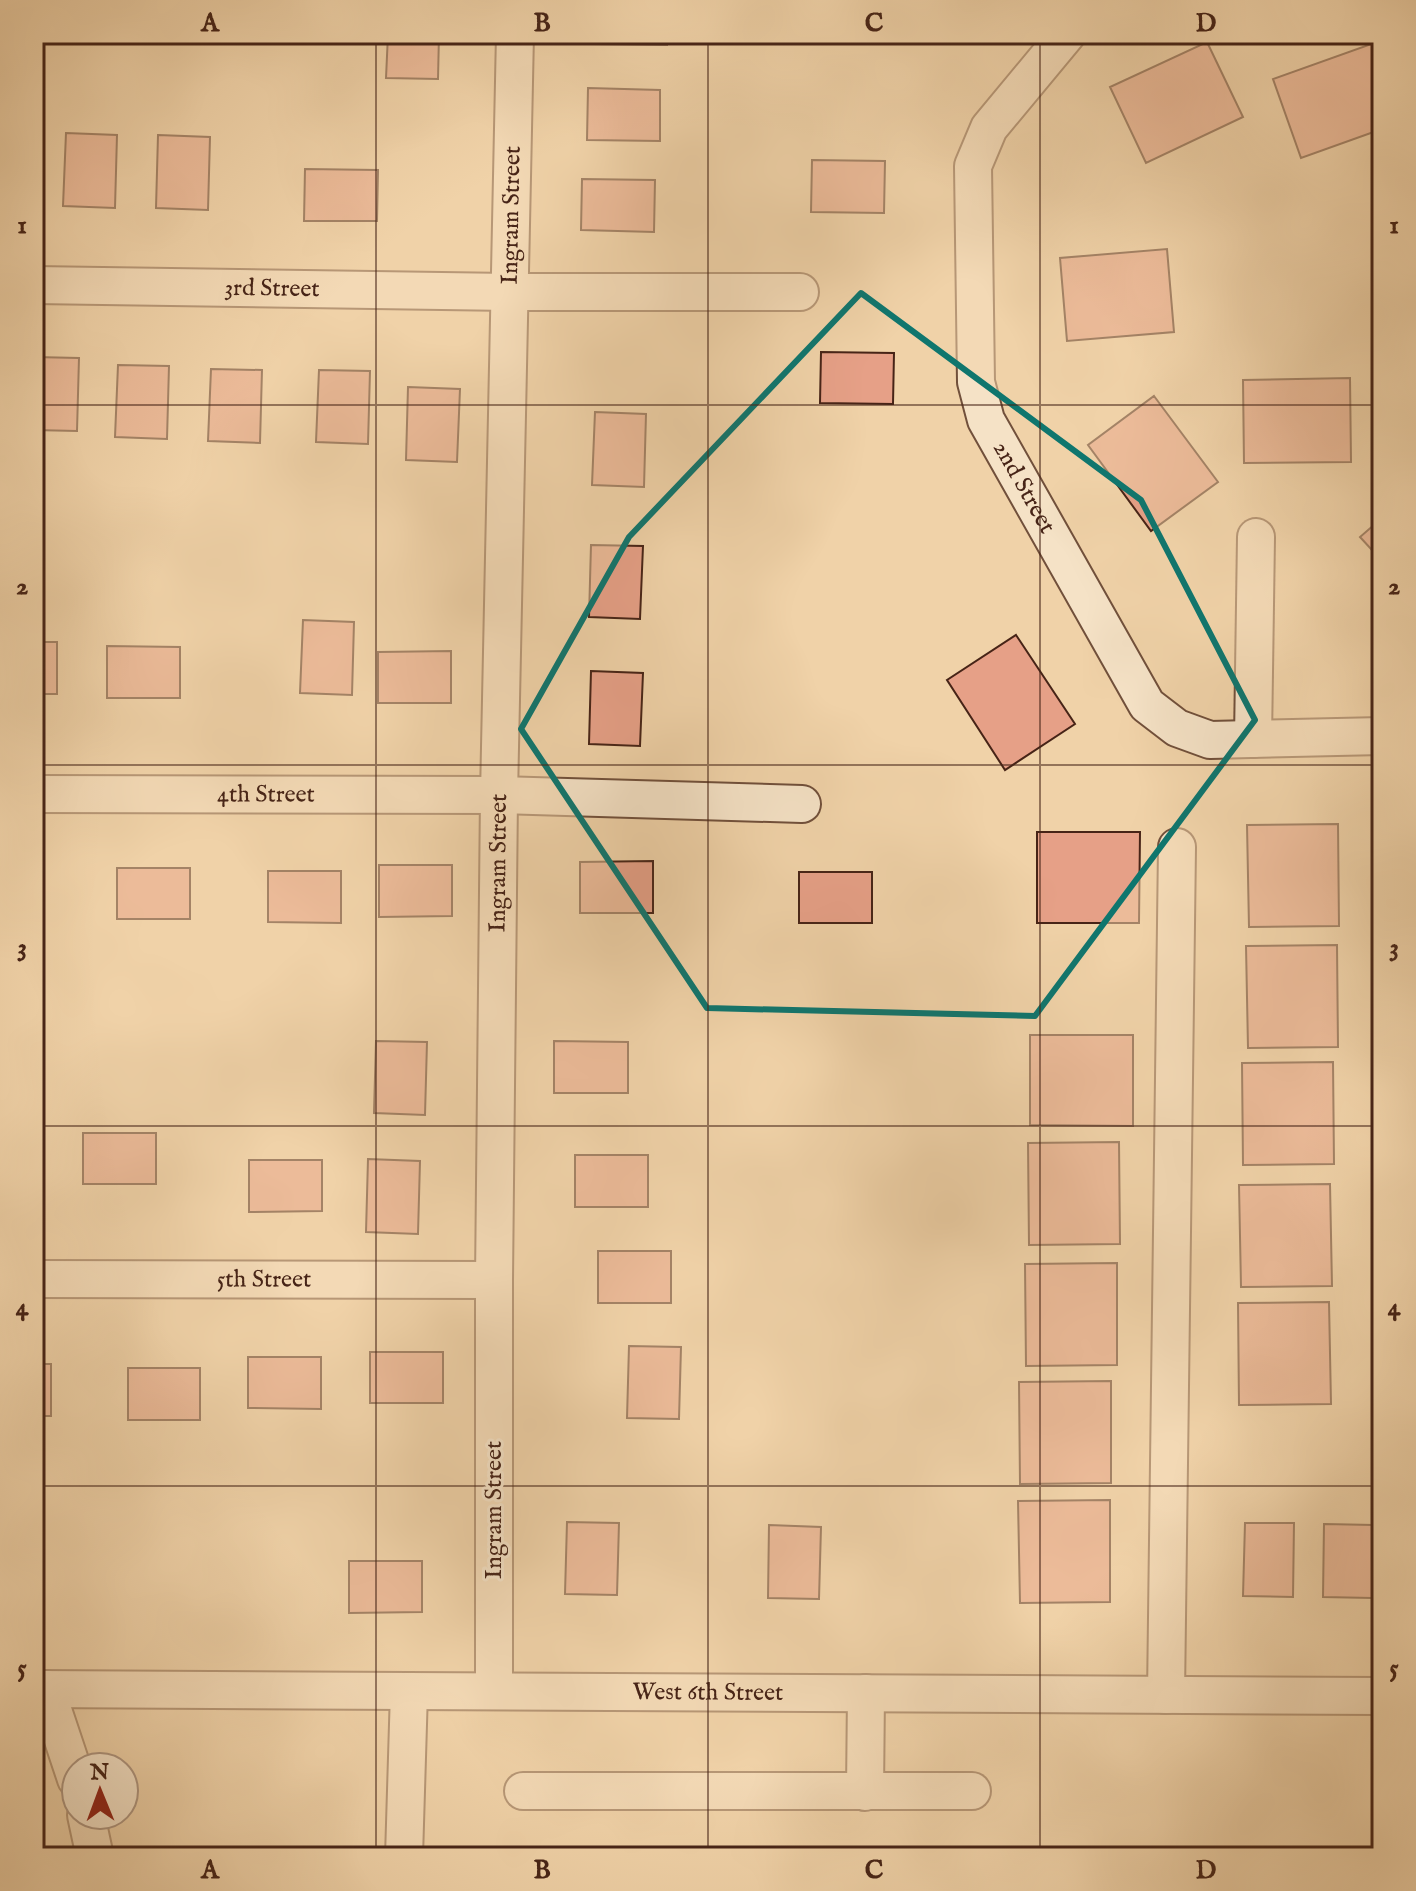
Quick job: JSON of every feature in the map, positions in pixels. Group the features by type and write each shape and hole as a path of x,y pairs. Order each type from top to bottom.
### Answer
{"street":[{"name":"Ingram Street","path":"494,1691 499,795 515,34"},
{"name":"2nd Street","path":"1067,34 989,128 973,166 976,382 986,420 1147,705 1177,728 1210,740 1382,736"},
{"name":"3rd Street","path":"34,285 510,292 800,292"},
{"path":"1253,739 1256,537"},
{"name":"4th Street","path":"34,794 499,795 802,804"},
{"path":"1166,1695 1177,847"},
{"name":"5th Street","path":"34,1279 494,1280"},
{"path":"40,1689 65,1751"},
{"name":"West 6th Street","path":"40,1689 1382,1696"},
{"path":"404,1857 409,1691"},
{"path":"865,1792 866,1693"},
{"path":"523,1791 972,1791"},
{"path":"89,1831 95,1857"}],"highlighted area":[{"path":"861,293 1141,500 1255,720 1035,1016 707,1008 521,729 629,537"}],"building":[{"path":"388,34 439,34 438,79 386,78"},
{"path":"594,34 667,34 667,45 594,44"},
{"path":"1207,42 1243,117 1146,163 1110,87"},
{"path":"1374,43 1382,65 1382,129 1301,158 1273,79"},
{"path":"588,88 660,90 660,141 587,140"},
{"path":"66,133 117,135 115,208 63,206"},
{"path":"158,135 210,137 208,210 156,208"},
{"path":"812,160 885,161 884,213 811,212"},
{"path":"305,169 378,170 377,221 304,221"},
{"path":"582,179 655,180 654,232 581,230"},
{"path":"1167,249 1174,332 1067,341 1060,258"},
{"path":"821,352 894,353 893,404 820,403"},
{"path":"34,357 79,358 77,431 34,430"},
{"path":"118,365 169,366 167,439 115,437"},
{"path":"211,369 262,370 260,443 208,441"},
{"path":"319,370 370,371 368,444 316,442"},
{"path":"1350,378 1351,462 1244,463 1243,380"},
{"path":"408,387 460,389 457,462 406,460"},
{"path":"1154,396 1218,482 1151,531 1088,445"},
{"path":"595,412 646,414 644,487 592,485"},
{"path":"1382,518 1382,561 1360,537"},
{"path":"591,545 643,546 640,619 589,617"},
{"path":"303,620 354,622 352,695 300,693"},
{"path":"1016,635 1075,724 1005,770 947,680"},
{"path":"34,642 57,642 57,694 34,694"},
{"path":"107,646 180,647 180,698 107,698"},
{"path":"451,651 451,703 378,703 378,652"},
{"path":"591,671 643,673 640,746 589,744"},
{"path":"1338,824 1339,926 1249,927 1247,825"},
{"path":"1037,832 1140,832 1139,923 1037,923"},
{"path":"653,861 653,913 580,913 580,862"},
{"path":"379,865 452,865 452,916 379,917"},
{"path":"117,868 190,868 190,919 117,919"},
{"path":"268,871 341,871 341,923 268,922"},
{"path":"799,872 872,872 872,923 799,923"},
{"path":"1337,945 1338,1047 1248,1048 1246,946"},
{"path":"1030,1035 1133,1035 1133,1126 1030,1125"},
{"path":"376,1041 427,1042 425,1115 374,1113"},
{"path":"554,1041 628,1042 628,1093 554,1093"},
{"path":"1333,1062 1334,1164 1243,1165 1242,1063"},
{"path":"83,1133 156,1133 156,1184 83,1184"},
{"path":"1119,1142 1120,1244 1029,1245 1028,1143"},
{"path":"575,1155 648,1155 648,1207 575,1207"},
{"path":"368,1159 420,1161 418,1234 366,1232"},
{"path":"249,1160 322,1160 322,1211 249,1212"},
{"path":"1330,1184 1332,1286 1241,1287 1239,1185"},
{"path":"598,1251 671,1251 671,1303 598,1303"},
{"path":"1117,1263 1117,1365 1026,1366 1025,1264"},
{"path":"1329,1302 1331,1404 1239,1405 1238,1303"},
{"path":"629,1346 681,1347 679,1419 627,1418"},
{"path":"370,1352 443,1352 443,1403 370,1403"},
{"path":"248,1357 321,1357 321,1409 248,1408"},
{"path":"34,1364 51,1364 51,1416 34,1416"},
{"path":"128,1368 200,1368 200,1420 128,1420"},
{"path":"1111,1381 1111,1483 1020,1484 1019,1382"},
{"path":"1110,1500 1110,1602 1020,1603 1018,1501"},
{"path":"567,1522 619,1523 617,1595 565,1594"},
{"path":"1245,1523 1294,1523 1293,1597 1243,1596"},
{"path":"1324,1524 1373,1525 1372,1598 1323,1597"},
{"path":"769,1525 821,1527 819,1599 768,1598"},
{"path":"349,1561 422,1561 422,1612 349,1613"},
{"path":"506,1848 958,1849 958,1857 506,1857"}]}
